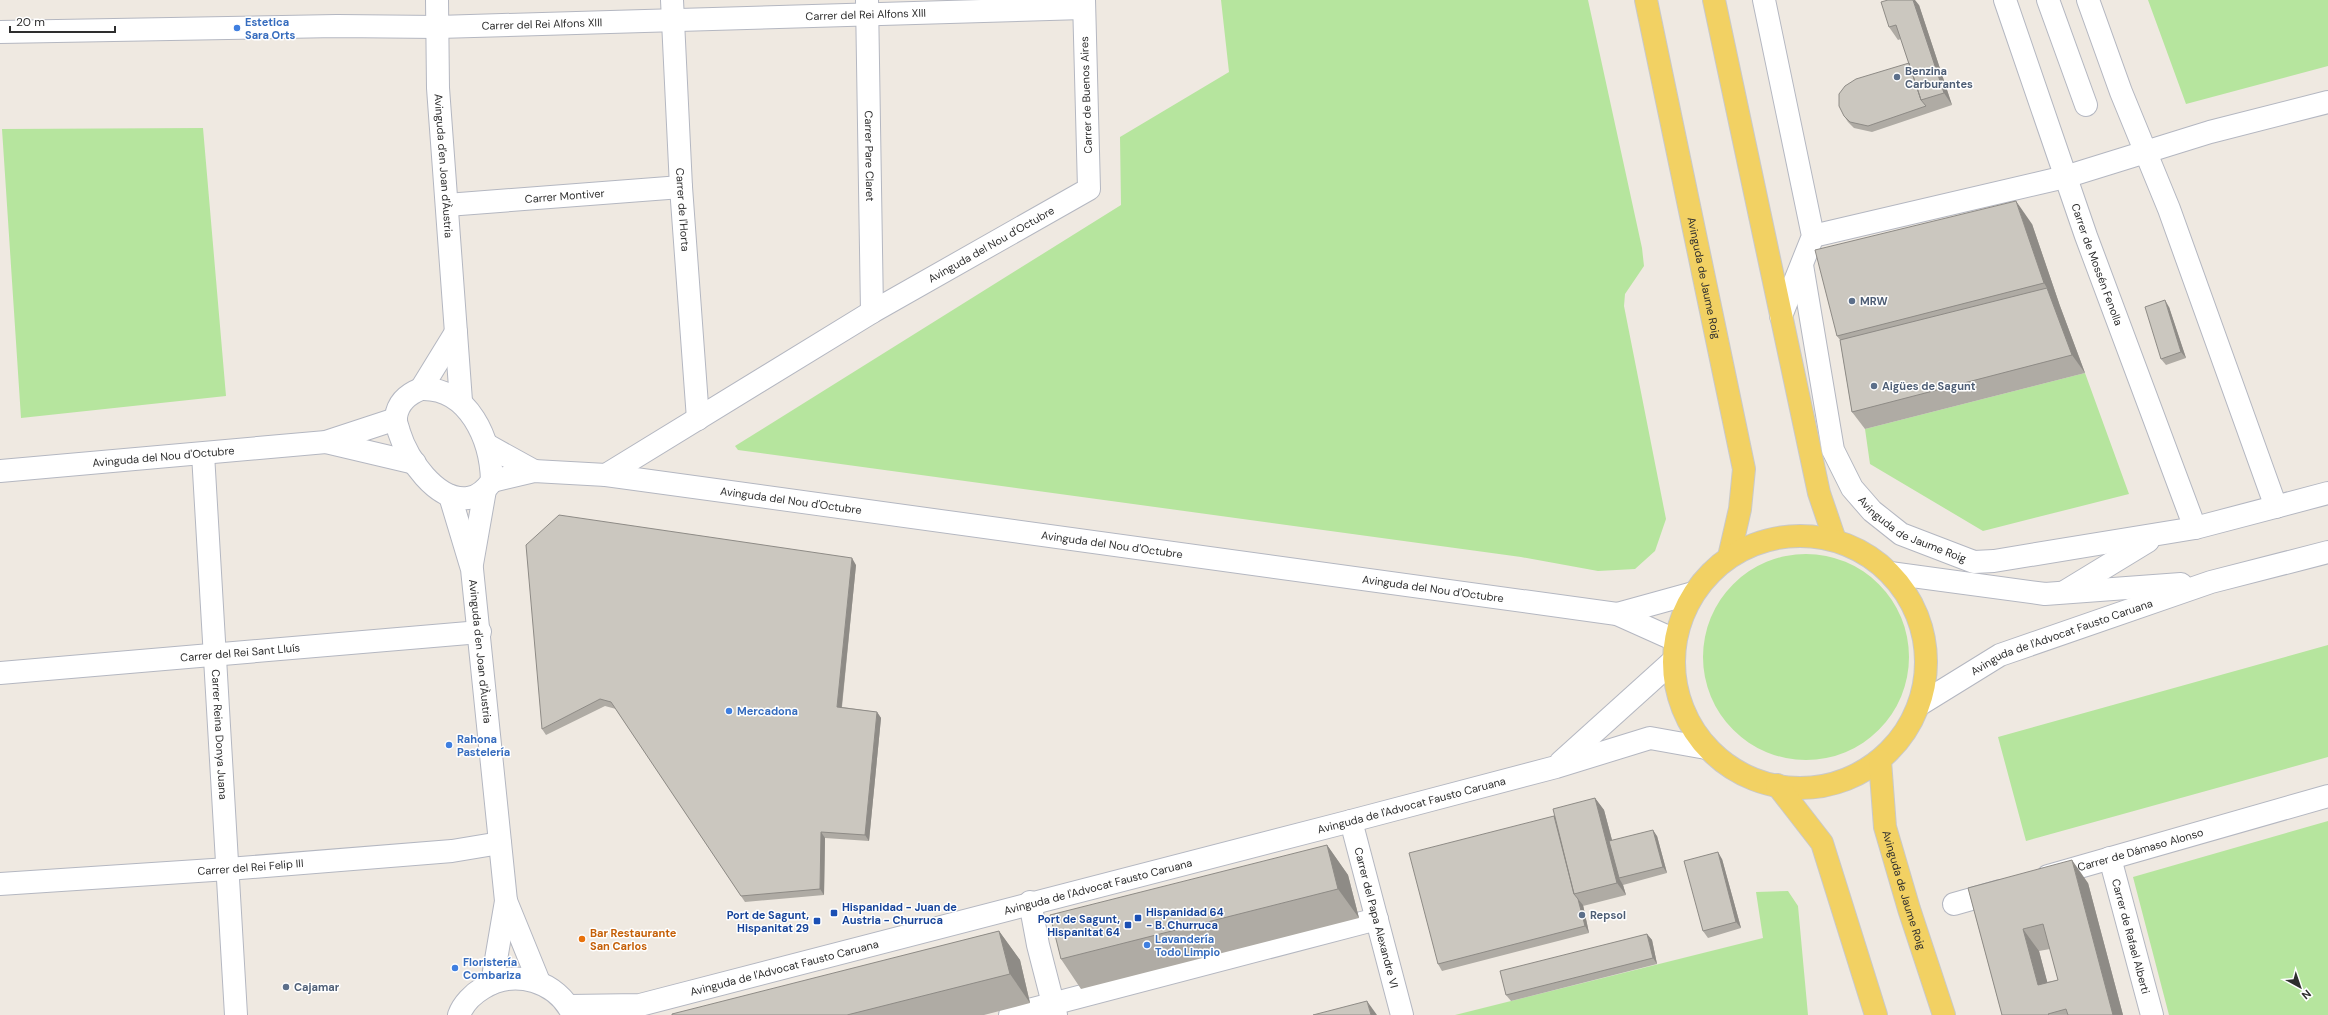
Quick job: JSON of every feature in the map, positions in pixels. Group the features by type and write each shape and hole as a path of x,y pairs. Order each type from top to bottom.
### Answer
{"main road":[{"name":"Avinguda de Jaume Roig","path":"1646,0 1744,469 1740,509 1729,557"},
{"path":"1714,0 1819,493 1835,540"},
{"path":"1797,535 1835,540 1860,550 1890,573 1914,606 1924,635 1926,662 1919,705 1898,742 1880,761 1845,780 1825,786 1796,789 1757,780 1732,769 1706,748 1688,722 1678,698 1673,661 1675,640 1683,614 1693,593 1702,581 1729,557 1748,546 1773,538 1797,535"},
{"name":"Avinguda de Jaume Roig","path":"1880,761 1885,827 1908,909 1944,1015"},
{"path":"1777,784 1822,843 1876,1015"}],"street":[{"name":"Avinguda d'en Joan d'Àustria","path":"438,0 438,88 461,401"},
{"path":"1764,0 1813,236 1781,316"},
{"name":"Carrer de Mossén Fenolla","path":"2005,0 2047,118 2065,177 2195,528"},
{"path":"2048,0 2086,105"},
{"path":"2088,0 2121,92 2169,209 2276,507"},
{"name":"Carrer del Rei Alfons XIII","path":"0,32 337,26 438,27 672,9 1084,4"},
{"name":"Carrer de Buenos Aires","path":"1084,4 1089,189"},
{"name":"Carrer Pare Claret","path":"867,6 872,312"},
{"name":"Carrer de l'Horta","path":"672,9 681,187 698,419"},
{"path":"1813,236 2065,177 2210,132 2328,102"},
{"name":"Carrer Montiver","path":"447,205 681,187"},
{"name":"Avinguda del Nou d'Octubre","path":"606,475 872,312 1089,189"},
{"name":"Avinguda de Jaume Roig","path":"1802,265 1833,450 1852,488 1872,511 1901,534 1974,562 2049,553 2159,534"},
{"path":"422,389 456,332"},
{"path":"422,389 440,390 461,401 487,444 489,485 468,498 450,496 424,476 403,446 396,419 399,406 410,394 422,389"},
{"name":"Avinguda del Nou d'Octubre","path":"0,471 326,442 396,419"},
{"name":"Avinguda del Nou d'Octubre","path":"326,442 415,463"},
{"name":"Avinguda del Nou d'Octubre","path":"487,444 534,471"},
{"name":"Carrer Reina Donya Juana","path":"203,454 236,1015"},
{"name":"Avinguda del Nou d'Octubre","path":"489,485 534,471 606,475 1617,614 1675,640"},
{"name":"Avinguda d'en Joan d'Àustria","path":"472,569 489,485"},
{"name":"Avinguda de l'Advocat Fausto Caruana","path":"2064,592 2159,534 2195,528 2328,494"},
{"name":"Avinguda d'en Joan d'Àustria","path":"450,496 472,569 480,632 506,901 492,983"},
{"name":"Avinguda de l'Advocat Fausto Caruana","path":"1919,705 2000,655 2211,582 2328,552"},
{"name":"Avinguda de l'Advocat Fausto Caruana","path":"1890,573 2045,594 2211,582"},
{"name":"Avinguda del Nou d'Octubre","path":"1617,614 1693,593"},
{"name":"Carrer del Rei Sant Lluís","path":"0,673 480,632"},
{"name":"Avinguda de l'Advocat Fausto Caruana","path":"1556,767 1673,661"},
{"name":"Avinguda de l'Advocat Fausto Caruana","path":"571,1010 632,1010 1030,902 1351,821 1556,767 1650,738 1706,748"},
{"name":"Carrer de Dámaso Alonso","path":"1954,904 2328,796"},
{"name":"Carrer del Papa Alexandre VI","path":"1351,821 1402,1015"},
{"name":"Carrer del Rei Felip III","path":"0,884 228,869 452,851 500,844"},
{"name":"Carrer de Rafael Alberti","path":"2110,858 2152,1015"},
{"name":"Avinguda d'en Joan d'Àustria","path":"506,901 539,982"},
{"path":"1030,902 1038,945 1055,1009"},
{"path":"1010,1015 1055,1009 1377,919"},
{"path":"456,1013 474,993 492,983 516,978 539,982 557,993 571,1010"},
{"path":"1864,978 1867,1015"}],"green space":[{"path":"1221,0 1588,0 1642,248 1644,266 1625,294 1624,306 1666,519 1655,551 1635,569 1598,571 1521,557 738,450 735,446 1121,205 1120,137 1229,72"},
{"path":"2148,0 2328,0 2328,66 2186,104"},
{"path":"203,128 226,396 21,418 2,129"},
{"path":"2085,373 2129,494 1983,531 1870,464 1865,429"},
{"path":"1806,554 1826,556 1845,562 1854,566 1879,584 1897,609 1901,618 1907,637 1909,657 1907,677 1901,696 1897,705 1879,730 1854,748 1845,752 1826,758 1806,760 1786,758 1767,752 1758,748 1733,730 1715,705 1711,696 1705,677 1703,657 1705,637 1711,618 1715,609 1733,584 1758,566 1767,562 1786,556"},
{"path":"2328,645 2328,757 2026,841 1998,737"},
{"path":"2328,821 2328,1015 2169,1015 2133,877"},
{"path":"1788,891 1798,906 1808,1015 1455,1015 1763,938 1756,892"}],"building":[{"path":"1888,0 1913,0 1944,93 1921,100 1896,25 1889,27 1881,2"},
{"path":"1909,63 1921,100 1926,106 1868,126 1850,122 1844,116 1839,106 1839,94 1845,86 1856,79"},
{"path":"2016,201 2044,283 1837,336 1815,250"},
{"path":"2047,288 2072,355 1852,412 1840,340"},
{"path":"2165,300 2181,352 2161,359 2145,307"},
{"name":"Mercadona","path":"559,515 852,558 837,707 877,712 865,835 821,832 820,889 741,896 611,702 600,699 542,729 526,545"},
{"path":"1595,798 1617,883 1574,894 1553,809"},
{"path":"1554,816 1574,894 1578,899 1585,926 1438,964 1409,853"},
{"path":"1653,830 1663,867 1619,878 1609,841"},
{"path":"1327,845 1338,889 1061,959 1050,915"},
{"path":"1718,852 1736,922 1703,931 1684,861"},
{"path":"2072,860 2113,1015 2068,1015 2066,1009 2048,1014 2049,1015 2002,1015 1968,888","holes":["2043,924 2058,980 2038,985 2023,929"]},
{"path":"999,931 1010,974 847,1015 672,1015 672,1014"},
{"path":"1647,934 1653,958 1506,995 1500,971"},
{"path":"1367,1001 1371,1015 1313,1015"}],"place":[{"name":"Estetica Sara Orts","path":"237,28"},
{"name":"Benzina Carburantes","path":"1897,77"},
{"name":"MRW","path":"1852,301"},
{"name":"Aigües de Sagunt","path":"1874,386"},
{"name":"Mercadona","path":"729,711"},
{"name":"Rahona Pastelería","path":"449,745"},
{"name":"Hispanidad - Juan de Austria - Churruca","path":"834,913"},
{"name":"Repsol","path":"1582,915"},
{"name":"Hispanidad 64 - B. Churruca","path":"1138,918"},
{"name":"Port de Sagunt, Hispanitat 29","path":"817,921"},
{"name":"Port de Sagunt, Hispanitat 64","path":"1128,925"},
{"name":"Bar Restaurante San Carlos","path":"582,939"},
{"name":"Lavandería Todo Limpio","path":"1147,945"},
{"name":"Floristería Combariza","path":"455,968"},
{"name":"Cajamar","path":"286,987"}]}
